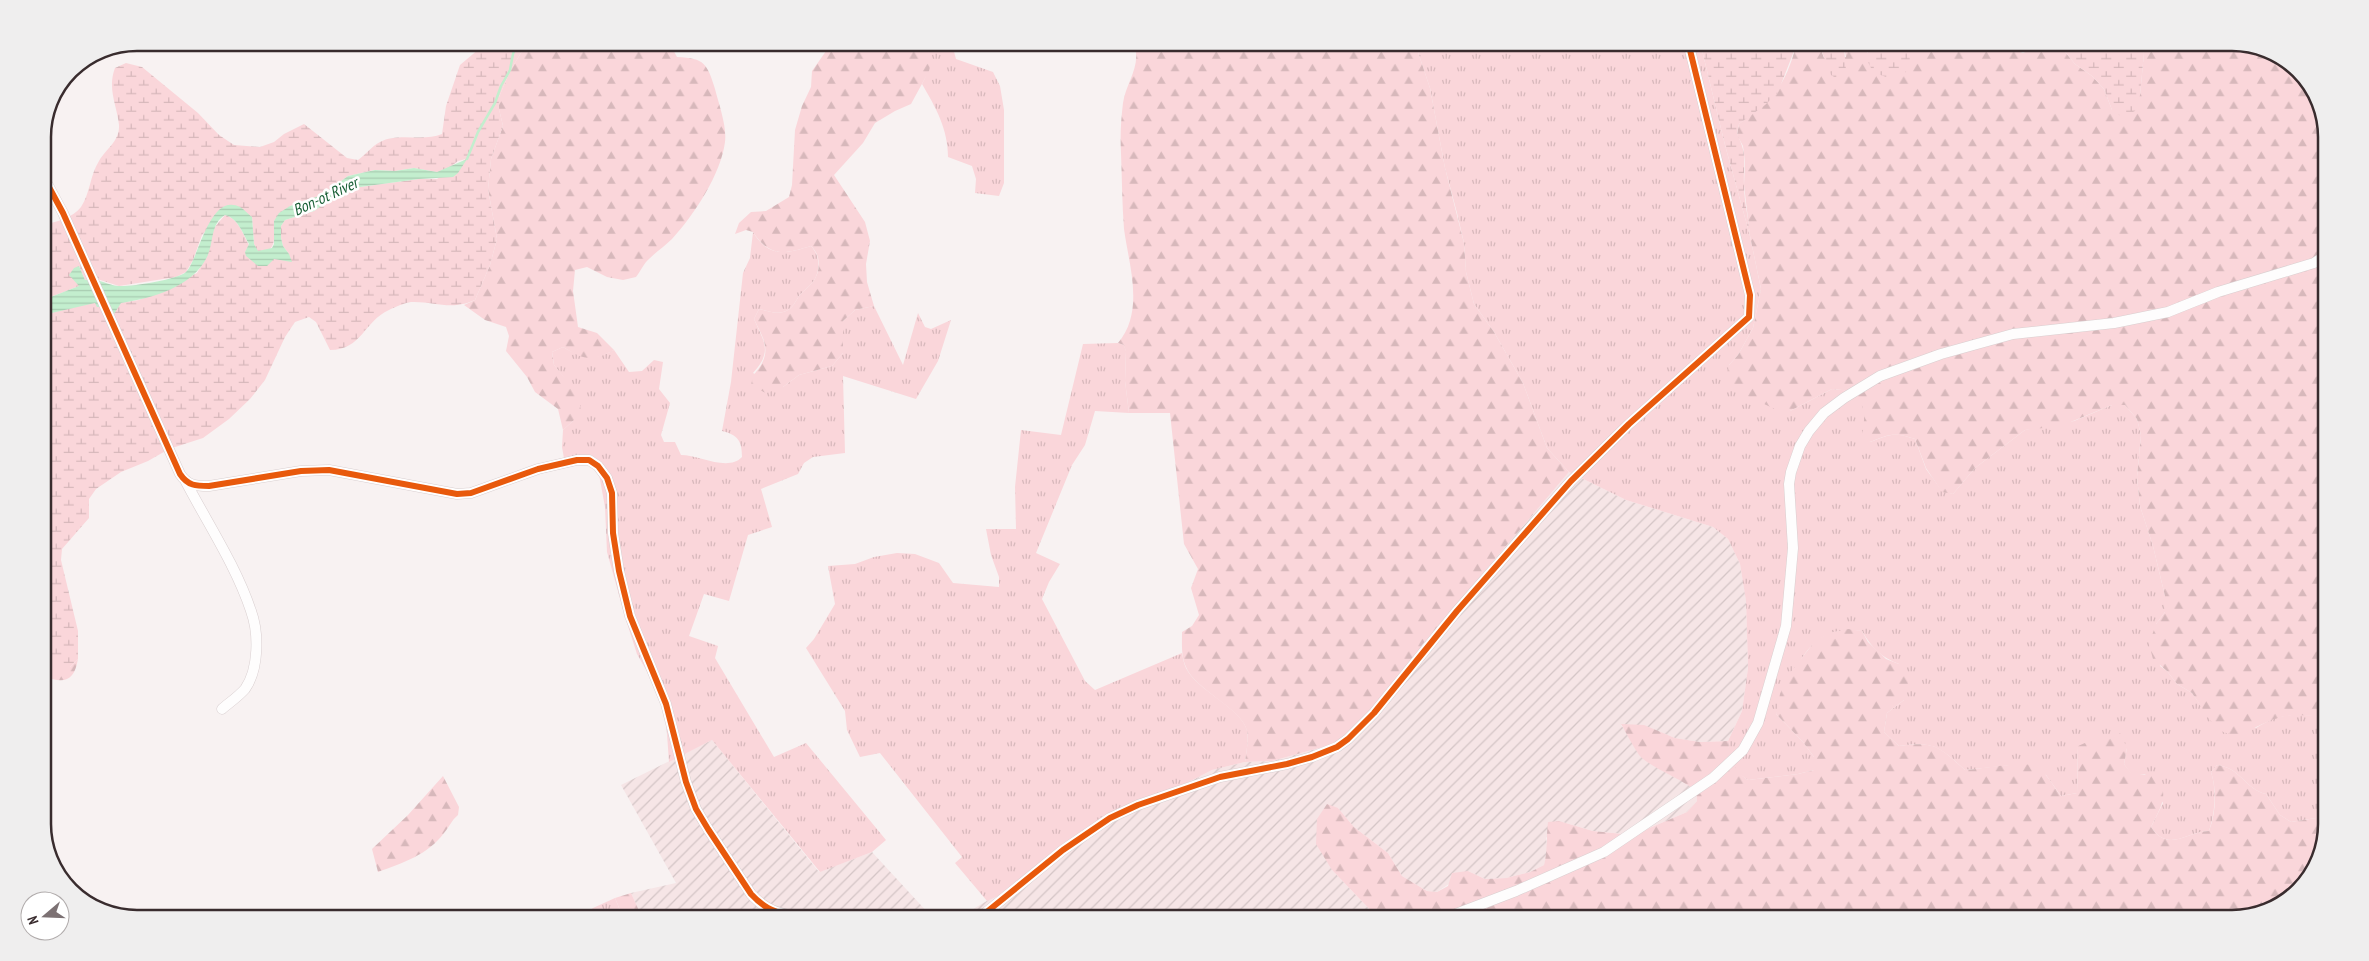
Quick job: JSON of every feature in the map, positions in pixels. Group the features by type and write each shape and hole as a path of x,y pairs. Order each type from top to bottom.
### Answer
{"street":[{"path":"991,910 1064,850 1110,818 1138,805 1220,777 1287,764 1338,747 1374,713 1457,611 1571,481 1629,424 1749,317 1750,295 1690,51"},
{"path":"51,190 64,213 180,474 236,577 252,612 256,653 245,689 222,709"},
{"path":"1466,910 1516,891 1604,852 1713,778 1742,750 1758,723 1786,626 1793,548 1789,484 1791,472 1800,446 1824,413 1880,376 1950,351 2013,334 2114,323 2168,312 2218,292 2318,260"},
{"path":"186,482 195,486 209,486 301,471 329,470 457,494 471,493 538,469 577,460 589,460 598,466 607,478 612,494 613,532 618,571 630,616 666,704 686,782 696,809 751,894 762,906 770,910"}],"shaded area":[{"path":"1569,472 1626,500 1713,527 1728,539 1740,564 1746,600 1748,668 1742,711 1728,741 1700,742 1675,738 1644,726 1621,725 1629,736 1670,775 1683,780 1696,791 1697,801 1687,812 1633,835 1593,831 1559,821 1546,838 1548,851 1544,865 1530,872 1506,878 1485,879 1468,871 1437,892 1427,891 1402,876 1388,853 1354,827 1338,808 1332,870 1370,910 971,910 1066,854 1117,819 1212,770 1245,762 1272,761 1323,747 1397,690 1422,645"},
{"path":"712,740 819,872 872,852 925,910 639,910 631,893 676,883 621,785"}],"green space":[{"path":"477,51 522,51 510,71 499,97 499,109 503,126 491,159 488,189 497,239 490,265 475,300 458,305 419,302 403,304 381,315 356,340 341,349 330,350 316,322 309,317 295,322 285,337 265,380 250,399 229,419 203,438 169,449 148,461 121,472 96,489 89,499 89,518 62,549 61,560 78,631 78,659 70,667 59,666 51,662 51,313 89,303 95,303 98,306 118,305 139,300 197,273 206,258 214,228 225,215 233,219 242,231 249,245 245,252 274,259 289,254 283,246 281,238 281,226 285,220 314,211 345,189 419,179 437,179 466,159 458,161 446,170 437,172 414,168 395,171 374,170 348,176 322,195 290,206 274,221 274,242 269,250 264,252 258,252 254,244 252,217 229,206 202,235 193,260 186,272 176,277 119,286 94,278 85,280 79,266 79,286 51,297 51,223 69,217 81,207 96,166 119,131 112,90 115,68 126,63 142,67 198,113 219,135 234,145 260,147 274,142 284,134 304,124 347,158 358,160 377,144 387,139 427,137 442,134 446,106 460,65"},
{"path":"522,51 674,51 677,57 694,59 704,64 707,68 715,89 725,129 725,142 718,167 705,193 680,229 669,242 647,261 636,277 623,280 607,277 587,267 575,270 573,291 578,327 597,333 614,350 594,358 577,355 563,347 552,352 554,365 578,394 581,411 563,430 558,409 535,392 527,377 506,351 509,336 506,327 485,320 464,305 475,300 490,265 497,239 488,189 491,159 503,126 499,109 499,97 510,71"},
{"path":"826,51 929,51 931,62 929,71 911,104 875,123 863,143 834,175 865,222 870,241 866,264 867,282 874,306 855,310 843,321 843,353 832,366 799,375 783,387 766,393 751,386 753,377 765,355 765,345 754,319 759,309 780,313 794,305 799,296 816,278 819,263 817,254 811,246 793,251 779,252 766,246 753,232 746,230 735,234 739,223 751,212 766,211 789,197 792,185 795,130 802,106 811,87 812,71"},
{"path":"928,51 954,51 956,59 993,72 1000,86 1004,110 1004,183 999,196 975,193 976,179 972,166 948,157 943,128 922,84 927,74"},
{"path":"1418,51 1702,51 1750,236 1761,289 1753,328 1738,355 1729,365 1731,388 1790,411 1832,389 1852,391 1863,402 1870,442 1892,435 1902,435 1915,439 1926,469 1942,491 1953,494 1975,468 2025,430 2074,421 2112,405 2125,405 2137,419 2141,435 2137,477 2140,506 2153,546 2165,596 2165,612 2156,624 2160,666 2167,671 2177,684 2192,693 2201,706 2256,728 2273,719 2288,715 2318,717 2318,818 2291,822 2280,815 2266,794 2253,788 2232,770 2217,765 2211,772 2214,786 2214,802 2213,817 2209,831 2178,839 2164,839 2151,827 2163,803 2145,774 2131,774 2124,764 2127,748 2078,746 2077,793 2061,796 2046,775 2012,765 1965,770 1942,751 1929,745 1899,746 1884,732 1887,713 1904,700 1899,664 1887,659 1877,651 1862,631 1842,631 1827,635 1815,643 1797,667 1776,714 1803,742 1814,757 1814,770 1798,774 1748,780 1736,772 1729,756 1728,741 1742,711 1748,668 1746,601 1740,564 1728,539 1713,527 1626,500 1569,472 1547,448 1523,383 1494,332 1474,304 1466,272 1464,243 1445,168 1430,88"},
{"path":"1418,51 1430,88 1445,168 1464,243 1466,272 1474,304 1494,332 1523,383 1547,448 1569,472 1422,645 1397,690 1368,727 1347,739 1272,761 1245,762 1248,738 1244,723 1228,707 1199,684 1184,663 1182,632 1192,626 1199,615 1191,588 1198,569 1184,544 1170,413 1129,413 1125,381 1126,352 1124,345 1118,343 1131,317 1133,303 1133,288 1124,229 1122,201 1121,121 1123,103 1135,67 1136,52"},
{"path":"1702,51 1794,51 1778,92 1765,105 1739,124 1737,134 1744,154 1744,191 1750,236"},
{"path":"1794,51 1821,51 1824,58 1846,57 1845,51 1867,51 1867,53 1895,51 2017,51 2023,53 2028,51 2064,51 2075,64 2092,76 2104,89 2112,110 2140,95 2143,51 2243,52 2270,60 2293,76 2309,99 2318,131 2318,716 2296,715 2277,718 2237,736 2223,732 2210,720 2192,693 2177,684 2167,671 2153,659 2149,644 2156,624 2165,612 2165,596 2153,546 2140,506 2137,477 2141,435 2137,419 2125,405 2112,405 2061,426 2025,430 1975,468 1953,494 1942,492 1926,468 1915,439 1902,435 1892,435 1870,442 1862,436 1864,422 1863,407 1852,391 1832,389 1790,411 1779,411 1730,388 1726,378 1729,365 1738,355 1753,328 1761,289 1750,236 1744,185 1745,162 1743,146 1737,135 1739,124 1775,92 1781,84"},
{"path":"1822,51 1844,51 1846,71 1839,80 1831,75"},
{"path":"1868,51 1909,51 1910,65 1905,73 1896,72 1886,77 1873,72 1867,60"},
{"path":"2064,51 2143,51 2140,95 2135,111 2122,117 2112,110 2104,89 2092,76 2075,64"},
{"path":"753,232 765,246 772,250 785,252 811,246 818,258 816,278 799,296 794,305 780,313 759,309 754,319 765,346 765,352 763,359 753,373 783,387 799,375 832,366 843,353 843,321 855,310 874,306 903,365 918,313 925,327 931,329 951,320 938,361 916,399 843,376 845,453 813,457 804,463 798,474 761,489 772,527 748,535 729,601 704,594 689,636 718,646 715,658 774,757 806,743 886,840 872,852 820,872 712,740 669,762 666,720 658,691 637,654 607,552 605,507 598,469 590,462 565,464 562,447 563,430 573,421 565,379 554,365 552,352 563,347 582,356 594,357 614,350 629,372 642,371 654,360 663,362 659,389 670,403 661,435 664,442 675,442 681,455 721,463 736,461 742,457 740,443 732,434 722,431 731,382 743,273 750,258"},
{"path":"1118,343 1124,345 1126,351 1125,381 1129,413 1095,411 1085,445 1072,465 1036,553 1060,564 1049,582 1042,599 1085,681 1095,690 1182,653 1185,666 1191,676 1229,707 1244,723 1248,739 1245,762 1212,770 1117,819 1020,886 987,901 955,863 962,857 880,753 860,757 847,730 845,711 806,648 814,639 835,604 828,566 855,564 874,557 897,553 915,554 939,563 953,583 999,587 999,577 991,555 986,529 1016,529 1015,487 1021,430 1061,435 1083,344"},
{"path":"1848,629 1862,631 1868,642 1886,659 1899,664 1909,680 1904,700 1887,713 1884,732 1899,746 1929,745 1942,751 1965,770 2009,765 2032,765 2045,774 2061,796 2077,793 2078,746 2101,736 2120,733 2127,748 2124,764 2131,773 2157,776 2161,783 2163,790 2162,802 2151,827 2158,835 2164,839 2171,840 2209,831 2215,802 2211,772 2217,765 2232,770 2253,788 2266,794 2280,815 2291,822 2318,818 2317,835 2309,862 2293,885 2270,901 2249,908 2232,910 1370,910 1332,870 1316,844 1317,819 1327,804 1338,808 1354,827 1388,853 1402,876 1427,891 1437,892 1448,886 1452,873 1468,871 1485,879 1506,878 1530,872 1544,865 1548,822 1559,821 1593,831 1633,835 1687,812 1697,801 1696,791 1644,760 1636,751 1621,724 1644,725 1675,738 1700,742 1728,741 1733,764 1748,780 1798,774 1814,770 1814,757 1803,742 1776,714 1780,694 1787,677 1815,641 1829,633"},
{"path":"78,659 71,677 51,679 51,661 70,667"},
{"path":"443,776 459,807 458,815 438,841 422,853 378,872 372,849 408,815"},
{"path":"631,893 639,910 620,910 615,898"},
{"path":"615,898 620,910 590,910"}],"water":[{"path":"467,159 453,177 419,179 345,189 314,211 285,220 281,226 281,238 283,246 292,262 274,259 267,266 258,266 246,256 245,252 249,244 240,227 233,219 225,215 217,223 207,257 192,276 182,283 146,298 121,303 114,314 108,314 104,307 97,307 95,303 51,313 51,297 79,286 69,275 74,268 79,266 85,280 89,279 118,286 164,280 186,272 213,218 220,209 229,205 240,207 252,217 254,244 258,251 272,248 274,244 274,221 279,213 290,206 322,195 348,176 375,170 395,171 414,168 437,172"}],"waterway":[{"name":"Bon-ot River","path":"467,159 478,132 495,103 501,86 510,70 514,51"}],"cycle path":[{"path":"989,910 1063,850 1110,818 1138,805 1220,777 1287,764 1312,757 1337,747 1348,739 1374,713 1457,611 1571,481 1629,424 1749,317 1750,295 1690,51"},
{"path":"51,191 63,213 180,474 189,483 209,486 301,471 329,470 457,494 471,493 538,469 577,460 589,460 598,466 607,478 612,493 613,533 619,571 630,616 666,704 686,782 696,809 751,894 759,902 772,910"}]}
